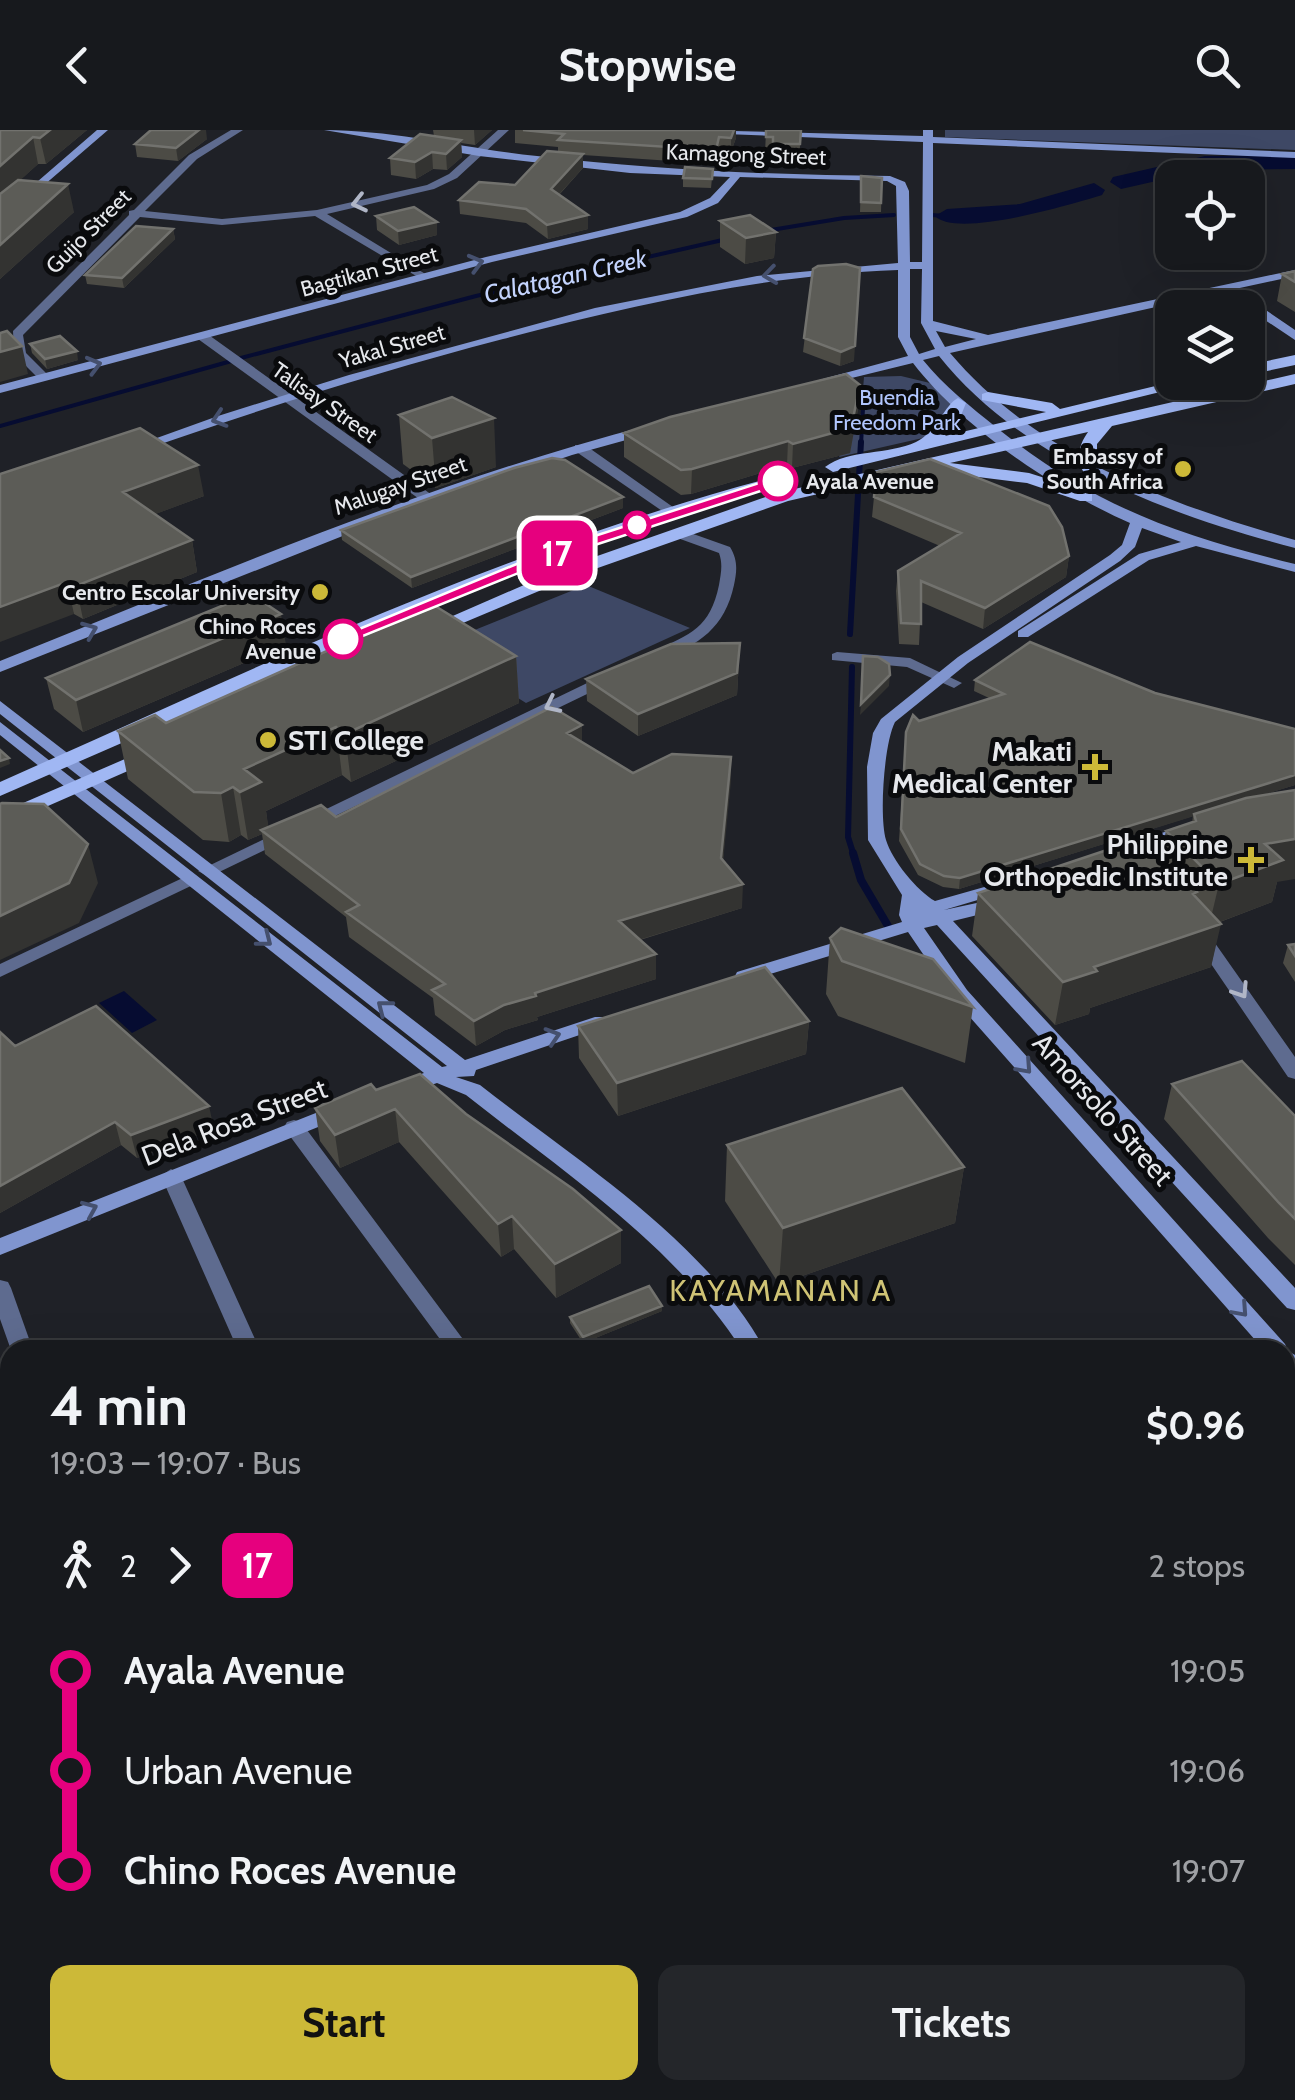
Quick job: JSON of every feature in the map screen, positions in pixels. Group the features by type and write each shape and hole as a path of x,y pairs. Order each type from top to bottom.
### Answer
{"main road":[{"path":"1265,366 1295,360"},
{"path":"398,644 675,523 1295,379"},
{"path":"0,790 473,583 922,445 1155,391"},
{"path":"988,397 1026,406 1086,408"},
{"path":"922,445 950,423 958,403"},
{"path":"1091,470 1086,450 1089,440 1106,424"},
{"path":"896,470 997,472 1086,497"},
{"path":"0,822 167,746"}],"street":[{"path":"0,220 103,130"},
{"name":"Guijo Street","path":"44,378 20,354 17,334 133,213 202,149 238,130"},
{"name":"Kamagong Street","path":"329,130 479,153 630,170 925,180"},
{"path":"414,144 431,130"},
{"path":"133,213 222,222 317,213 430,187 453,176 504,130"},
{"path":"700,130 928,136 1295,154"},
{"path":"928,136 927,323 941,352 958,371 1020,422 1091,470 1162,503 1295,544"},
{"name":"Bagtikan Street","path":"0,389 423,277 698,210 726,190 736,174"},
{"path":"890,179 901,184 904,191 904,337 915,358 958,403 1010,445 1086,497 1197,542 1295,568"},
{"path":"904,191 925,180"},
{"path":"317,213 423,277"},
{"name":"Yakal Street","path":"112,456 284,398 666,294 803,270 925,265"},
{"path":"807,388 996,337 1295,273"},
{"path":"1224,287 1295,336"},
{"path":"927,323 964,334 996,337"},
{"name":"Talisay Street","path":"202,336 428,498"},
{"path":"958,371 980,341"},
{"path":"843,377 909,378 944,389"},
{"name":"Malugay Street","path":"0,667 428,498 666,424"},
{"path":"207,871 704,633 720,618 728,554 675,523 580,448"},
{"name":"Amorsolo Street","path":"1138,520 1128,548 963,660 877,753 874,823 877,840 911,912 960,994 1268,1340"},
{"name":"Amorsolo Street","path":"948,680 1144,557 1197,542"},
{"path":"837,658 941,665 963,660"},
{"path":"910,664 948,680"},
{"path":"0,706 58,764"},
{"path":"0,727 207,871 472,1075 472,1090"},
{"path":"83,784 188,880 439,1075 472,1090 682,1261 719,1300 747,1340"},
{"path":"1095,858 1204,833 1114,870"},
{"path":"0,970 188,880"},
{"path":"726,982 869,937 911,912 938,914 1023,889"},
{"name":"Amorsolo Street","path":"911,912 938,914 1295,1302"},
{"path":"1181,914 1206,938 1295,1072"},
{"name":"Dela Rosa Street","path":"0,1247 294,1127 617,1016"},
{"path":"294,1127 453,1340"},
{"path":"171,1176 245,1340"},
{"path":"0,1288 18,1340"}],"green space":[{"path":"945,130 1295,130 1295,150 945,137"},
{"name":"Buendia Freedom Park","path":"901,376 930,383 957,402 945,433 839,457 861,414 864,377"},
{"path":"586,585 690,628 526,703 435,646"}],"shaded area":[{"path":"124,991 157,1020 132,1033 99,1003"}],"building":[{"path":"0,130 50,130 40,138 33,137 0,166"},
{"path":"151,130 199,130 176,148 135,144"},
{"path":"523,130 734,130 731,138 719,137 716,150 558,140 564,134"},
{"path":"766,130 801,130 800,144 773,144 773,137 766,137"},
{"path":"420,134 461,140 446,154 432,152 415,162 390,158"},
{"path":"547,151 583,154 551,189 588,215 547,225 526,209 459,200 479,182 515,185"},
{"path":"685,167 713,169 712,179 683,178"},
{"path":"861,176 882,178 881,203 861,202"},
{"path":"18,180 68,184 0,245 0,194"},
{"path":"414,207 437,222 398,231 376,216"},
{"path":"750,215 776,232 746,238 720,221"},
{"path":"136,226 173,229 122,278 85,275"},
{"path":"846,264 860,268 855,346 841,352 804,338 813,269"},
{"path":"1295,271 1295,282 1282,274"},
{"path":"7,331 22,346 0,352 0,333"},
{"path":"60,336 77,351 45,359 30,344"},
{"path":"846,374 860,385 851,428 793,444 788,441 681,470 624,433 670,417"},
{"path":"452,397 494,418 432,438 399,415"},
{"path":"140,428 198,465 123,492 192,540 76,586 67,582 0,607 0,474"},
{"path":"552,458 565,460 623,497 411,577 341,530 514,468"},
{"path":"930,459 1049,506 1062,527 1069,556 985,608 921,581 921,624 901,623 898,571 961,533 874,497 876,472"},
{"path":"251,594 281,614 76,700 46,678"},
{"path":"432,604 516,656 345,734 336,727 244,769 261,782 240,792 233,787 221,793 194,792 118,731 155,715 166,723"},
{"name":"Makati Medical Center","path":"1030,642 1155,693 1295,729 1295,775 960,878 944,876 920,864 901,829 906,732 913,715 919,721 1004,694 975,680"},
{"path":"740,643 737,673 638,714 586,679 671,644"},
{"path":"863,656 878,657 889,664 890,675 861,704"},
{"path":"552,707 582,725 567,733 633,773 672,754 731,757 721,858 743,884 619,921 656,954 535,993 536,996 504,1005 474,1021 432,990 445,984 346,912 359,905 261,830 321,805 336,817"},
{"path":"1295,790 1295,839 1265,844 1283,860 1219,884 1166,831 1196,821 1194,814 1246,798"},
{"path":"0,804 44,804 88,844 69,883 0,916"},
{"path":"1143,838 1197,892 1193,894 1221,924 1094,967 1097,971 1063,982 978,893"},
{"path":"841,928 933,959 973,1007 842,961 830,938"},
{"path":"765,967 809,1021 617,1083 578,1026"},
{"path":"96,1006 209,1106 131,1135 115,1122 0,1186 0,1032 15,1046"},
{"path":"1242,1061 1295,1116 1295,1219 1172,1084"},
{"path":"420,1074 466,1114 573,1189 621,1230 555,1264 512,1216 498,1224 395,1109 335,1135 315,1108 371,1084 376,1090"},
{"path":"902,1088 964,1167 783,1228 727,1145"},
{"path":"649,1286 662,1306 583,1337 570,1317"}],"waterway":[{"name":"Calatagan Creek","path":"1121,182 1205,163 1295,162"},
{"name":"Calatagan Creek","path":"947,216 1022,211 1094,190"},
{"name":"Calatagan Creek","path":"765,231 844,218 894,215"},
{"name":"Calatagan Creek","path":"931,215 947,216"},
{"name":"Calatagan Creek","path":"241,358 476,296 727,239"},
{"name":"Calatagan Creek","path":"0,426 235,360"},
{"path":"861,445 864,390"},
{"path":"850,634 861,442"},
{"path":"852,667 848,837 854,856"},
{"path":"853,853 861,880 888,926"}],"bus line":[{"name":"17","path":"343,639 473,583 673,512 778,481"}],"place":[{"name":"Embassy of South Africa","path":"1183,469"},
{"name":"Ayala Avenue","path":"778,481"},
{"name":"Centro Escolar University","path":"320,592"},
{"name":"Chino Roces Avenue","path":"343,639"},
{"name":"STI College","path":"268,740"},
{"name":"Makati Medical Center","path":"1095,767"},
{"name":"Philippine Orthopedic Institute","path":"1251,860"}],"district":[{"name":"KAYAMANAN A","path":"781,1291"}]}
